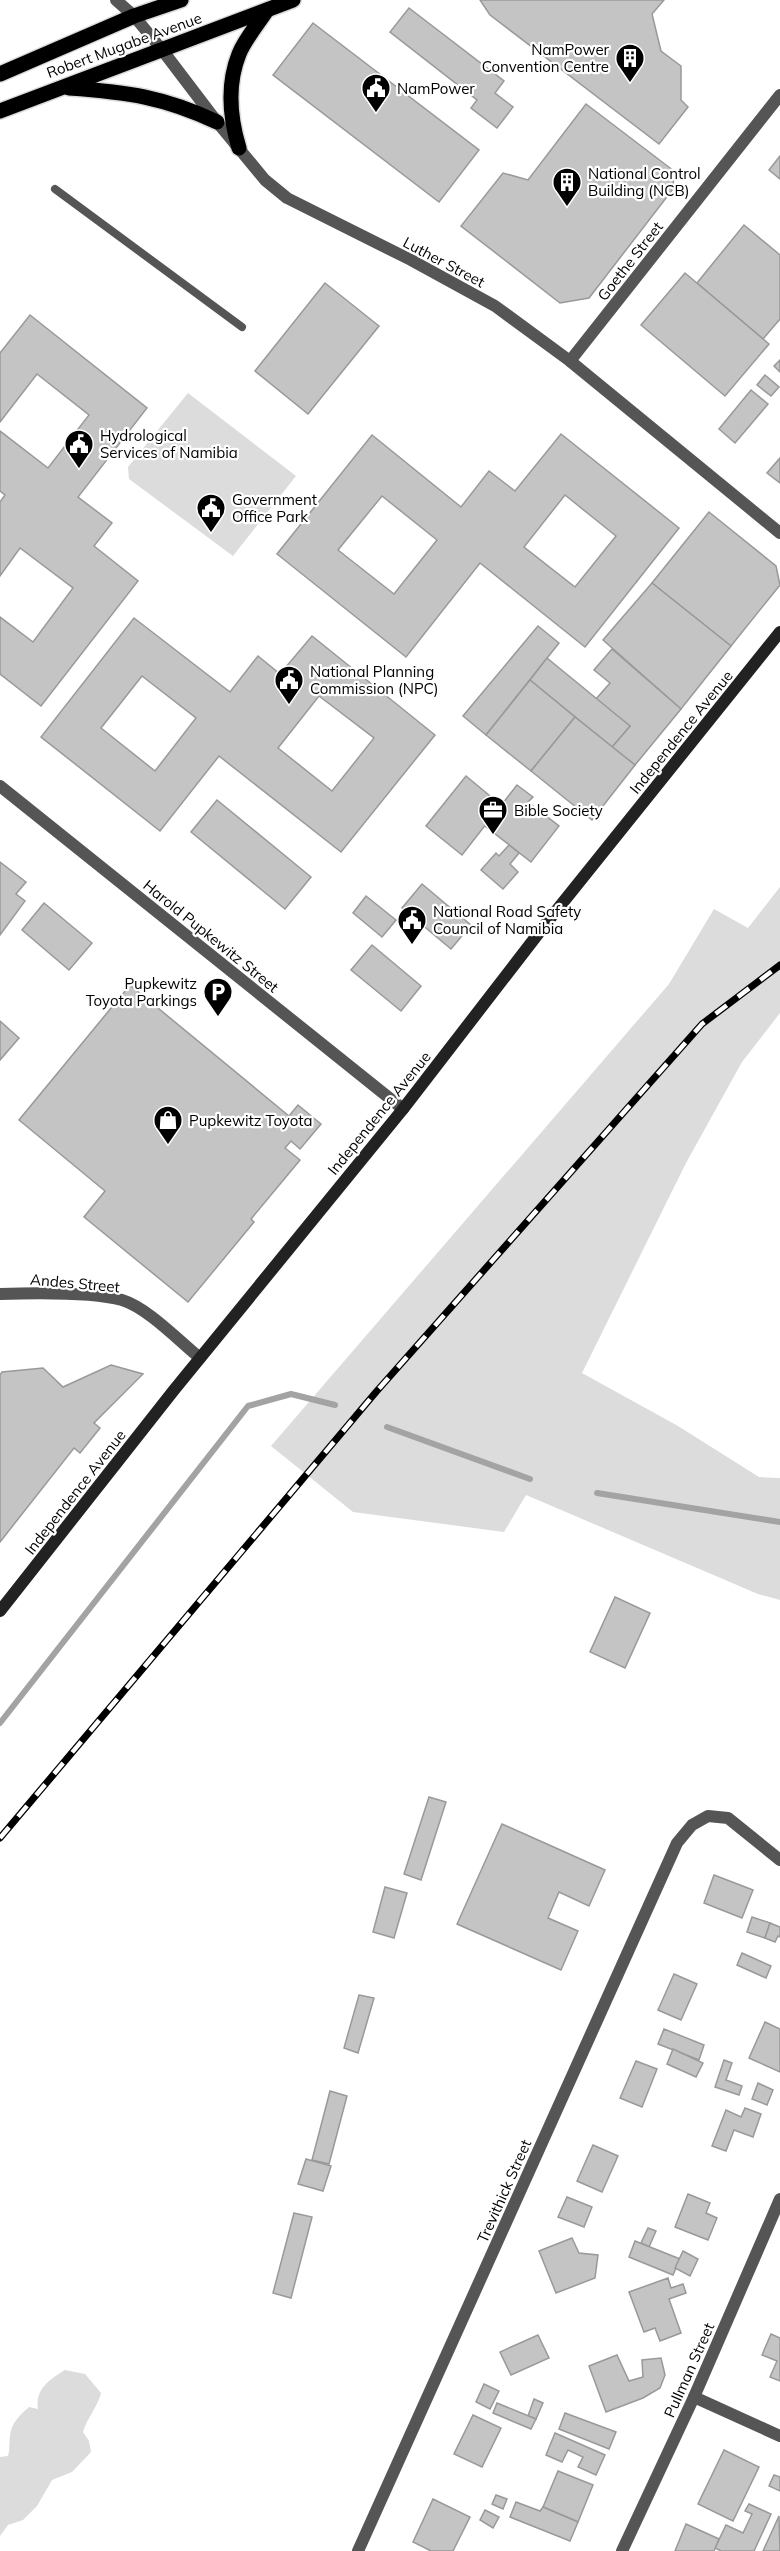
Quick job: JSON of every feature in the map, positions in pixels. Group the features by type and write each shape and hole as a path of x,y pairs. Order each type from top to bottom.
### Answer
{"main road":[{"name":"Robert Mugabe Avenue","path":"0,74 134,16 181,0"},
{"name":"Robert Mugabe Avenue","path":"0,111 293,0"},
{"path":"239,148 233,128 231,91 239,54 267,10"},
{"path":"62,87 136,93 174,104 217,122"},
{"name":"Independence Avenue","path":"0,1611 403,1109 548,921 780,632"}],"street":[{"name":"Luther Street","path":"116,0 134,16 163,51 265,180 287,198 411,260 495,306 570,361 780,533"},
{"name":"Goethe Street","path":"570,361 780,95"},
{"name":"Harold Pupkewitz Street","path":"0,786 403,1109"},
{"name":"Andes Street","path":"0,1294 123,1300 147,1314 200,1359"},
{"name":"Trevithick Street","path":"358,2551 677,1843 692,1825 708,1816 728,1818 780,1860"},
{"name":"Pullman Street","path":"622,2551 694,2397 780,2199"},
{"path":"694,2397 780,2436"}],"lane":[{"path":"55,189 242,327"}],"shaded area":[{"path":"188,393 296,476 233,556 129,479 128,467"},
{"path":"780,887 780,1013 742,1062 686,1163 582,1373 678,1426 759,1477 780,1478 780,1600 758,1594 526,1495 504,1532 353,1512 271,1446 669,984 714,909 748,928"},
{"path":"65,2370 85,2374 101,2393 83,2432 89,2441 91,2452 72,2472 52,2480 37,2506 23,2520 8,2525 0,2536 0,2457 8,2456 11,2431 16,2420 29,2407 38,2409 39,2396 44,2386"}],"building":[{"name":"NamPower Convention Centre","path":"480,0 664,0 652,14 661,51 681,66 681,100 688,107 659,144 490,15"},
{"path":"409,8 504,81 495,93 513,107 497,128 471,108 477,100 390,32"},
{"name":"NamPower","path":"313,23 479,150 439,202 273,75"},
{"name":"National Control Building (NCB)","path":"586,104 674,171 673,189 589,298 560,303 461,226 503,173 528,180"},
{"path":"780,156 780,179 769,170"},
{"path":"744,225 780,255 780,319 763,339 697,283"},
{"path":"685,273 769,344 725,396 641,325"},
{"path":"325,283 379,326 308,414 255,371"},
{"path":"30,315 147,408 78,497 112,523 94,546 138,581 41,706 0,674 0,617 33,642 73,588 20,548 0,576 0,502 5,495 0,491 0,431 48,468 89,415 37,374 0,422 0,353"},
{"path":"780,360 780,372 774,366"},
{"path":"765,375 779,387 771,396 757,385"},
{"path":"751,390 768,404 735,443 719,429"},
{"path":"561,434 679,528 585,647 480,563 406,657 277,554 372,435 461,507 489,471 515,491","holes":["565,495 616,536 575,587 524,547","382,496 437,540 394,594 338,550"]},
{"path":"780,458 780,483 767,473"},
{"path":"709,512 776,566 780,585 731,646 652,583"},
{"path":"652,583 731,646 681,709 603,640"},
{"path":"134,618 230,692 258,656 280,674 312,636 435,735 341,852 219,756 160,831 41,737","holes":["142,676 196,718 155,771 101,728","319,696 374,738 332,791 278,748"]},
{"path":"538,626 559,643 486,735 463,716"},
{"path":"612,649 681,709 635,765 612,747 630,726 596,699 610,683 594,670"},
{"path":"547,658 630,726 612,747 530,680"},
{"path":"530,680 575,717 531,771 486,735"},
{"path":"575,717 635,765 592,820 531,771"},
{"path":"466,776 501,805 462,855 426,826"},
{"path":"517,785 533,797 528,802 559,826 531,862 485,826"},
{"path":"217,800 311,877 285,909 191,832"},
{"path":"509,845 519,853 510,864 518,872 503,889 481,870 496,853 499,856"},
{"path":"0,862 26,882 16,894 25,901 0,935"},
{"path":"422,884 471,925 451,949 402,908"},
{"path":"366,896 396,920 382,937 353,913"},
{"path":"44,903 92,943 69,970 22,930"},
{"path":"372,945 421,986 401,1011 351,970"},
{"name":"Pupkewitz Toyota","path":"130,985 289,1116 298,1105 321,1124 300,1149 291,1141 285,1148 300,1160 251,1219 254,1222 188,1302 84,1217 105,1191 19,1120"},
{"path":"0,1021 19,1038 0,1060"},
{"path":"111,1365 143,1374 94,1423 100,1428 80,1453 74,1448 0,1542 0,1375 2,1372 43,1368 63,1387"},
{"path":"615,1597 650,1613 625,1668 590,1652"},
{"path":"429,1797 446,1802 421,1880 404,1874"},
{"path":"502,1824 605,1870 589,1906 559,1892 548,1918 578,1931 561,1970 457,1924"},
{"path":"714,1875 753,1890 742,1918 704,1903"},
{"path":"385,1887 407,1893 394,1938 373,1932"},
{"path":"752,1917 770,1923 765,1938 747,1932"},
{"path":"770,1923 780,1927 780,1937 778,1936 775,1942 765,1938"},
{"path":"742,1953 771,1966 766,1978 737,1965"},
{"path":"674,1974 697,1984 681,2020 658,2010"},
{"path":"359,1995 374,1998 358,2053 344,2048"},
{"path":"765,2022 780,2029 780,2072 749,2058"},
{"path":"664,2029 704,2045 699,2060 658,2044"},
{"path":"673,2049 703,2063 696,2077 667,2064"},
{"path":"724,2060 732,2063 726,2080 742,2086 739,2095 715,2087"},
{"path":"636,2061 657,2069 642,2107 620,2098"},
{"path":"758,2083 773,2090 767,2105 752,2099"},
{"path":"330,2091 347,2096 329,2164 312,2160"},
{"path":"745,2108 761,2114 753,2137 734,2130 726,2151 712,2146 726,2110 741,2117"},
{"path":"593,2145 618,2156 602,2192 577,2181"},
{"path":"306,2159 331,2166 323,2191 298,2184"},
{"path":"688,2194 710,2203 706,2213 717,2218 708,2240 675,2227"},
{"path":"567,2197 592,2207 584,2227 558,2217"},
{"path":"294,2213 312,2217 291,2298 273,2293"},
{"path":"648,2228 656,2231 649,2247 641,2243"},
{"path":"572,2238 579,2253 598,2255 595,2278 556,2293 539,2251"},
{"path":"635,2241 680,2259 673,2275 629,2257"},
{"path":"683,2251 698,2259 690,2276 675,2268"},
{"path":"668,2278 671,2288 683,2284 686,2293 669,2299 681,2333 660,2341 655,2328 644,2332 629,2292"},
{"path":"771,2334 780,2338 780,2381 770,2377 777,2361 762,2355"},
{"path":"538,2335 549,2358 511,2375 500,2352"},
{"path":"617,2355 629,2381 643,2377 642,2360 661,2358 665,2375 660,2388 643,2398 606,2412 589,2366"},
{"path":"484,2384 499,2391 490,2409 476,2402"},
{"path":"534,2399 543,2403 536,2419 528,2416"},
{"path":"497,2403 536,2419 531,2429 493,2413"},
{"path":"565,2413 616,2432 609,2449 559,2429"},
{"path":"473,2415 501,2428 482,2467 454,2454"},
{"path":"555,2433 605,2455 596,2475 578,2467 583,2457 568,2450 562,2462 546,2455"},
{"path":"724,2450 759,2467 733,2521 698,2504"},
{"path":"558,2471 593,2485 578,2522 543,2507"},
{"path":"774,2475 780,2477 780,2491 769,2486"},
{"path":"496,2495 507,2499 503,2509 492,2504"},
{"path":"433,2499 470,2517 453,2551 431,2551 413,2542"},
{"path":"516,2502 540,2511 543,2507 578,2522 570,2541 510,2517"},
{"path":"749,2504 771,2514 754,2551 721,2551 715,2548 726,2525 743,2533 752,2514 745,2511"},
{"path":"485,2510 499,2517 493,2528 480,2520"},
{"path":"779,2516 780,2551 763,2551"},
{"path":"686,2524 719,2539 714,2551 675,2551"}],"waterway":[{"path":"0,1723 248,1406 291,1394 335,1405"},
{"path":"387,1427 530,1479"},
{"path":"597,1493 780,1522"}],"railway":[{"path":"0,1838 376,1392 702,1024 780,965"}],"place":[{"name":"NamPower Convention Centre","path":"630,84"},
{"name":"NamPower","path":"376,114"},
{"name":"National Control Building (NCB)","path":"567,208"},
{"name":"Hydrological Services of Namibia","path":"79,470"},
{"name":"Government Office Park","path":"211,534"},
{"name":"National Planning Commission (NPC)","path":"289,706"},
{"name":"Bible Society","path":"493,836"},
{"name":"National Road Safety Council of Namibia","path":"412,946"},
{"name":"Pupkewitz Toyota Parkings","path":"218,1018"},
{"name":"Pupkewitz Toyota","path":"168,1146"}]}
